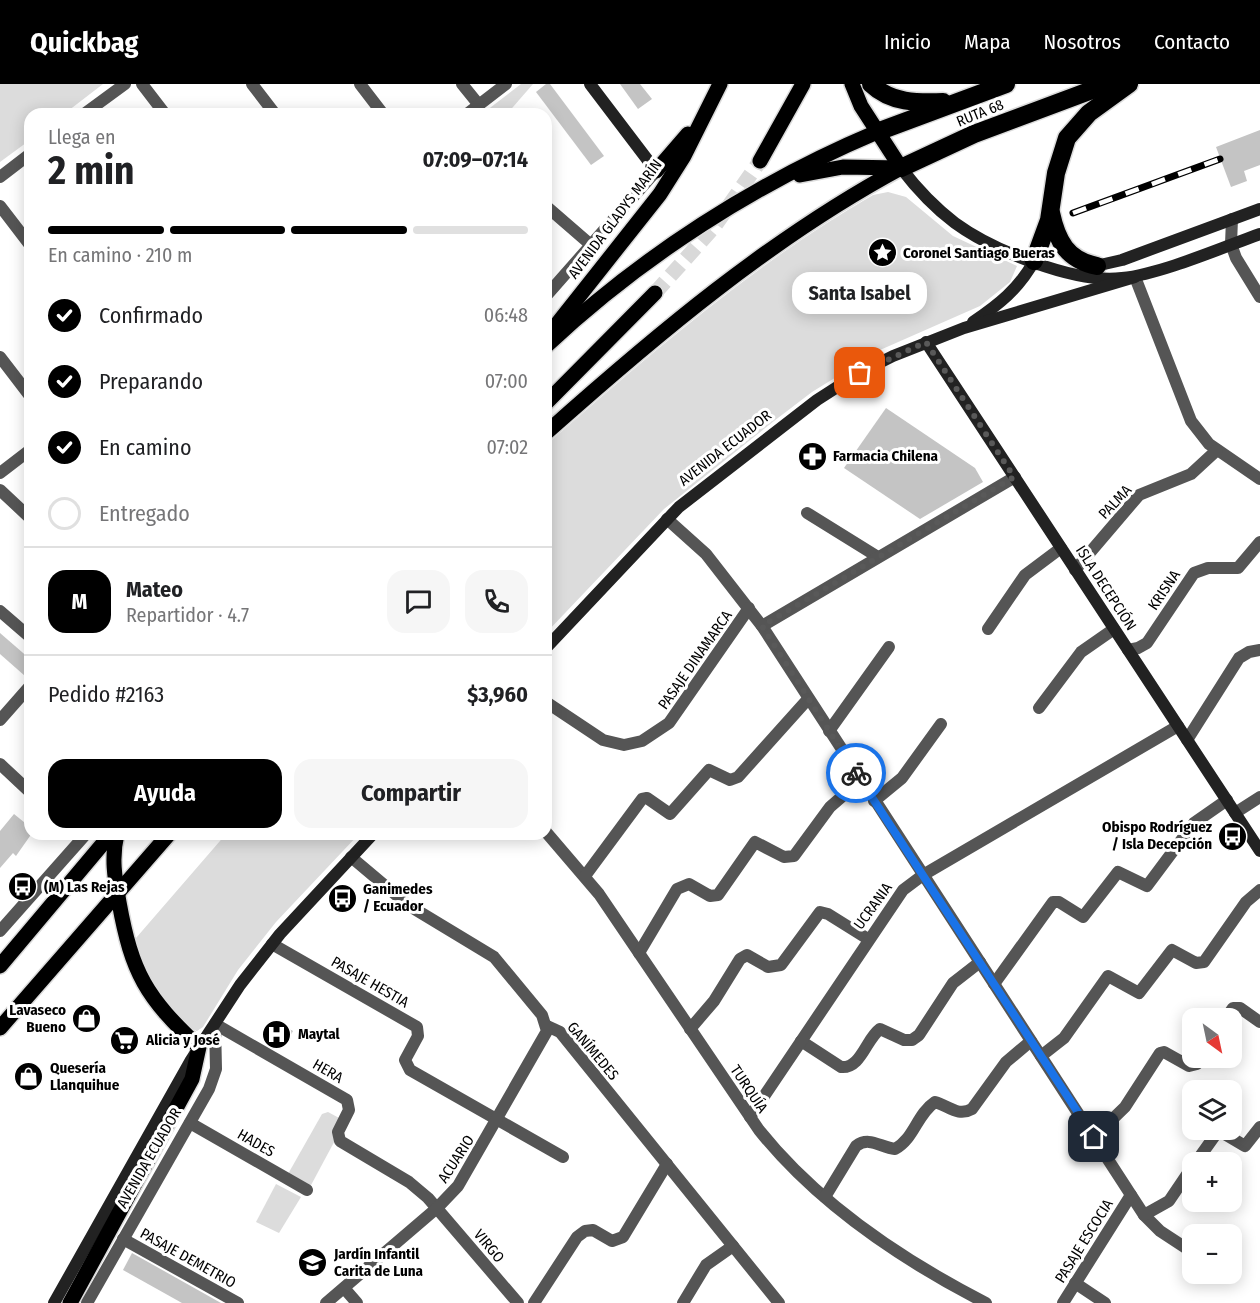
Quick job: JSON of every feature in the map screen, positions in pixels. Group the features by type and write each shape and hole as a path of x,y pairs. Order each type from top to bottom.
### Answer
{"highway":[{"path":"871,84 886,95 906,101 957,101"},
{"name":"RUTA 68","path":"877,132 1006,84"},
{"name":"RUTA 68","path":"901,168 974,134 1108,84"},
{"path":"1034,261 1050,210 1056,173 1067,138 1089,113 1129,84"},
{"path":"1050,210 1057,236 1066,252 1079,262 1096,266"}],"main road":[{"path":"590,84 656,171 717,91"},
{"path":"760,161 803,84"},
{"path":"852,84 861,106 877,132 901,168 927,200 956,224 1034,261 1100,279 1135,277 1260,234"},
{"name":"AVENIDA GLADYS MARÍN","path":"552,330 660,194 684,156 717,91"},
{"path":"552,341 590,307 662,252 770,185 829,153 877,132"},
{"path":"770,185 828,168 857,166 901,168"},
{"path":"552,428 666,330 742,271 827,212 901,168"},
{"path":"1054,268 1096,266 1122,260 1260,209"},
{"name":"AVENIDA ECUADOR","path":"964,328 1005,299 1024,278 1034,261"},
{"name":"AVENIDA ECUADOR","path":"552,642 667,519 695,494 817,400 860,373 926,342 964,328 1135,277"},
{"path":"552,397 655,292"},
{"name":"ISLA DECEPCIÓN","path":"926,342 1260,851"},
{"path":"0,966 106,840"},
{"path":"116,840 113,857 117,892 126,941 137,974 162,1012 199,1047"},
{"path":"0,1028 164,840"},
{"name":"AVENIDA ECUADOR","path":"54,1303 214,1024 272,944 367,840"},
{"name":"AVENIDA ECUADOR","path":"70,1303 192,1079 199,1047"}],"street":[{"path":"92,108 125,84"},
{"path":"142,84 160,108"},
{"path":"252,84 270,108"},
{"path":"360,84 378,108"},
{"path":"462,84 479,105"},
{"path":"475,108 506,84"},
{"path":"0,177 24,158"},
{"path":"552,289 656,171"},
{"path":"0,206 24,237"},
{"path":"552,211 591,245"},
{"path":"1232,219 1231,244 1236,258 1260,297"},
{"path":"1135,277 1186,412 1196,430 1216,450 1260,479"},
{"path":"0,357 24,388"},
{"name":"PALMA","path":"1075,570 1139,495 1191,474 1216,450"},
{"path":"0,473 24,455"},
{"path":"762,626 1014,477"},
{"path":"0,490 24,512"},
{"path":"807,513 878,557"},
{"path":"667,519 706,554 762,626 1144,1215 1160,1231 1182,1245"},
{"name":"KRISNA","path":"1128,650 1147,643 1194,573 1208,568 1238,568 1260,542"},
{"path":"988,629 1025,574 1061,548"},
{"name":"PASAJE DINAMARCA","path":"552,706 603,740 631,744 652,736 669,723 749,608"},
{"path":"0,611 24,632"},
{"path":"1039,708 1081,652 1114,629"},
{"path":"829,731 889,647"},
{"path":"1187,740 1235,663 1244,654 1260,651"},
{"path":"0,720 24,693"},
{"path":"585,876 642,799 647,798 670,814 709,770 730,780 738,777 808,699"},
{"path":"874,801 902,778 941,724"},
{"name":"UCRANIA","path":"750,1117 894,900 923,875 1178,726"},
{"path":"0,764 24,786"},
{"path":"639,953 677,889 689,884 710,896 718,895 755,842 784,857 794,856 830,807 861,780"},
{"path":"1235,813 1260,797"},
{"path":"994,984 1053,902 1059,902 1083,916 1118,872 1147,886 1194,823 1227,800"},
{"name":"TURQUÍA","path":"552,839 585,876 750,1117 783,1158 825,1197 886,1244 964,1298 986,1303"},
{"path":"0,931 81,840"},
{"name":"GANÍMEDES","path":"351,857 408,905 494,957 542,1015 547,1026 560,1032 779,1303"},
{"path":"1041,1056 1064,1038 1108,976 1138,993 1172,950 1196,963 1204,962 1246,902 1260,890"},
{"path":"690,1029 714,1001 740,959 747,955 768,967 781,965 820,912 828,914 868,939"},
{"name":"PASAJE HESTIA","path":"272,944 414,1024 419,1033 405,1060 407,1067 498,1120"},
{"path":"801,1041 841,1067 848,1068 854,1064 880,1029 904,1040 912,1040 919,1035 953,983 980,962"},
{"path":"1242,1011 1260,1022"},
{"name":"AVENIDA ECUADOR","path":"87,1303 214,1078 214,1024"},
{"name":"HERA","path":"214,1024 347,1100 349,1110 338,1132 340,1140 409,1182 437,1208"},
{"name":"ACUARIO","path":"326,1303 437,1208 464,1177 544,1041 547,1026"},
{"path":"825,1197 856,1146 862,1141 895,1149 903,1145 928,1107 935,1102 965,1113 972,1109 1006,1062 1031,1041"},
{"path":"1094,1137 1125,1107 1160,1053 1164,1052 1182,1062"},
{"path":"498,1120 563,1157"},
{"name":"HADES","path":"190,1123 308,1190"},
{"path":"1203,1152 1216,1134 1223,1133 1245,1146 1260,1127"},
{"path":"534,1303 577,1237 585,1230 593,1230 612,1241 623,1237 667,1164"},
{"path":"1144,1215 1169,1201 1182,1182"},
{"name":"PASAJE ESCOCIA","path":"1063,1303 1131,1195"},
{"name":"VIRGO","path":"437,1208 518,1303"},
{"name":"PASAJE DEMETRIO","path":"123,1239 238,1303"},
{"path":"683,1303 706,1265 733,1246"},
{"path":"1075,1283 1105,1303"},
{"path":"344,1288 357,1303"}],"shaded area":[{"path":"0,84 103,84 72,108 24,108 24,144 0,162"},
{"path":"521,84 533,84 512,108 490,108"},
{"path":"888,192 906,197 953,236 1017,266 1010,282 980,306 880,350 812,392 664,509 552,627 552,440 624,377 744,280 786,250 873,195"},
{"path":"221,840 353,840 276,922 238,970 203,1027 197,1031 188,1027 147,975 137,951 136,938"},
{"path":"328,1112 341,1119 340,1131 310,1187 288,1174 322,1114"},
{"path":"276,1184 301,1197 279,1233 256,1222"}],"building":[{"path":"546,84 550,84 604,156 591,165 552,113 552,108 548,108 536,92"},
{"path":"620,84 640,84 652,99 638,109"},
{"path":"1260,130 1260,165 1244,171 1247,181 1231,187 1216,147"},
{"path":"886,408 975,468 983,482 920,519 844,468"},
{"path":"0,633 24,654 24,675 0,654"},
{"path":"14,814 24,822 24,840 27,840 16,856 13,853 0,868 0,831"},
{"path":"275,1021 293,1031 285,1045 267,1035"},
{"path":"132,1253 221,1303 182,1303 123,1270"}],"tunnel":[{"path":"655,293 714,227 760,161"}],"railway":[{"path":"1073,213 1220,159"}],"way so far":[{"path":"856,773 762,626 1014,477 926,342 860,373"}],"place":[{"name":"Coronel Santiago Bueras","path":"882,253"},
{"name":"Santa Isabel","path":"860,373"},
{"name":"Farmacia Chilena","path":"812,456"},
{"name":"Obispo Rodríguez / Isla Decepción","path":"1233,836"},
{"name":"(M) Las Rejas","path":"23,887"},
{"name":"Ganimedes / Ecuador","path":"342,898"},
{"name":"Lavaseco Bueno","path":"87,1019"},
{"name":"Maytal","path":"277,1034"},
{"name":"Alicia y José","path":"125,1040"},
{"name":"Quesería Llanquihue","path":"29,1077"},
{"name":"Jardín Infantil Carita de Luna","path":"313,1263"}],"route":[{"path":"856,773 1094,1137"}]}
